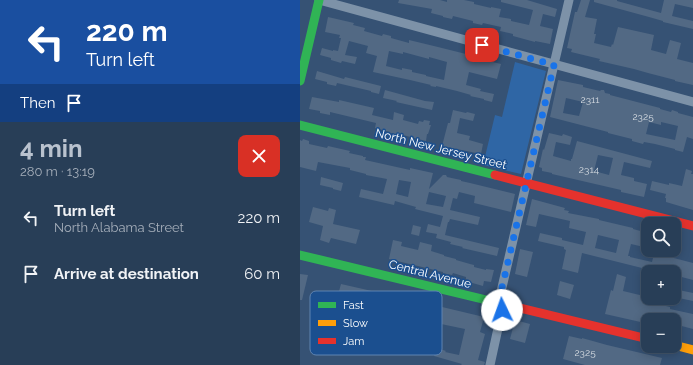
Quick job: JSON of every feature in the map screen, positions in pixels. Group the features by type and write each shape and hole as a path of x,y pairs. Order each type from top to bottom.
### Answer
{"main road":[{"path":"300,81 319,0"},
{"name":"North New Jersey Street","path":"300,125 693,226"},
{"name":"Central Avenue","path":"300,255 641,337"},
{"path":"681,347 693,350"}],"street":[{"path":"319,0 693,102"},
{"path":"490,365 502,310 500,296 569,0"}],"shaded area":[{"path":"515,62 546,71 521,174 483,165 495,115 502,117"}],"building":[{"path":"399,0 440,0 447,2 447,0 464,0 474,2 474,4 501,9 499,17 529,25 533,10 501,2 501,0 527,0 557,9 555,17 543,14 540,26 553,29 550,44 535,42 513,36 513,34 500,31 501,27 483,23 482,25 473,23 473,21 453,16 452,19 443,17 431,13 432,9 398,3"},
{"path":"581,0 590,0 585,17 597,19 594,43 611,47 612,44 613,45 618,27 654,35 651,50 666,54 670,40 681,43 677,59 693,63 693,85 599,61 600,59 571,52 572,49 567,48 575,12 577,12"},
{"path":"594,0 617,0 661,13 664,0 693,0 693,8 675,4 672,16 693,21 693,29 594,2"},
{"path":"328,17 354,23 353,25 365,28 364,31 382,36 383,34 391,36 391,38 409,43 409,40 501,64 497,79 469,72 466,85 481,89 480,91 494,94 492,102 457,91 373,72 377,56 366,53 368,46 349,41 345,55 357,57 355,64 342,61 341,63 331,60 331,58 320,55 322,48 338,51 341,38 339,38 340,35 325,32","holes":["389,51 403,54 403,52 447,62 444,80 412,72 412,70 402,68 402,70 386,66"]},
{"path":"317,71 344,79 345,77 381,86 379,94 337,83 336,86 327,84 327,82 315,79"},
{"path":"558,80 583,85 583,87 600,91 604,90 605,93 610,95 671,112 672,110 693,117 693,139 687,137 683,152 655,144 644,142 643,144 608,132 550,117","holes":["566,98 583,102 579,116 563,113","649,122 661,125 661,122 678,126 675,140 646,134"]},
{"path":"385,90 434,102 432,110 383,98"},
{"path":"312,97 339,102 339,100 374,108 372,115 393,120 394,112 404,115 403,120 418,124 419,121 430,121 429,125 431,125 426,141 390,133 375,128 376,123 330,112 330,115 320,113 320,111 309,109"},
{"path":"453,110 475,114 473,121 460,118 457,133 470,136 469,140 483,144 481,154 442,146"},
{"path":"549,133 562,136 563,134 572,137 570,145 556,142 553,156 571,161 577,141 652,161 650,168 624,162 621,175 634,178 634,181 647,184 644,197 542,171 542,168 539,167 543,149 544,150","holes":["598,155 613,158 609,175 594,171"]},
{"path":"303,139 309,141 309,144 327,148 328,146 350,151 349,153 366,157 365,160 410,170 410,168 433,173 429,189 443,175 446,175 447,177 461,181 515,194 511,212 474,203 475,196 459,192 457,199 453,198 450,210 480,217 478,225 450,219 445,235 499,248 497,256 450,244 451,242 436,238 437,234 426,232 428,224 440,227 443,216 415,209 416,207 395,201 394,205 359,197 361,189 383,194 387,179 366,175 350,170 350,168 318,162 316,171 300,167 300,140 302,141","holes":["399,180 411,182 408,197 396,194","429,192 446,196 443,207 426,204"]},
{"path":"686,169 692,171 691,174 693,174 693,210 666,202 666,194 650,190 652,181 682,186"},
{"path":"321,177 343,183 341,191 320,185"},
{"path":"532,199 565,208 564,210 569,211 568,213 633,228 641,231 641,246 631,244 628,256 652,262 653,257 670,257 693,263 693,280 681,277 681,265 641,265 641,268 582,253 578,273 562,269 566,250 564,247 538,241 540,233 583,245 586,232 569,228 570,221 539,214 536,227 526,225","holes":["598,235 619,240 616,253 595,248"]},
{"path":"313,207 328,211 329,208 336,210 333,224 360,230 356,244 331,238 329,243 320,240 323,226 309,222"},
{"path":"413,225 421,227 419,236 411,234"},
{"path":"393,240 402,242 401,246 418,250 420,242 432,245 431,251 474,265 474,267 494,270 491,282 484,281 483,286 469,282 466,277 453,273 452,275 389,259"},
{"path":"520,249 533,252 527,277 515,274"},
{"path":"300,274 308,275 302,300 300,300"},
{"path":"617,274 626,277 623,291 641,295 641,305 662,305 670,307 670,309 693,314 693,329 681,326 681,313 641,313 641,322 605,314 611,290 613,291"},
{"path":"560,281 574,285 570,299 557,295"},
{"path":"341,284 372,291 339,291"},
{"path":"681,290 693,293 693,301 681,298"},
{"path":"442,307 484,317 480,332 485,334 478,360 485,362 484,365 461,365 462,364 434,356 442,355 442,350 446,351 445,352 459,355 465,329 442,324"},
{"path":"515,320 530,324 525,343 510,339"},
{"path":"569,336 662,358 660,365 585,365 563,359"}],"traffic: fast":[{"path":"300,81 319,0"},
{"path":"300,125 495,175"},
{"path":"300,255 503,304"}],"traffic: slow":[{"path":"681,347 693,350"}],"traffic: jam":[{"path":"495,175 693,226"},
{"path":"503,304 641,337"}],"route":[{"path":"482,45 554,65 500,296 502,310"}]}
